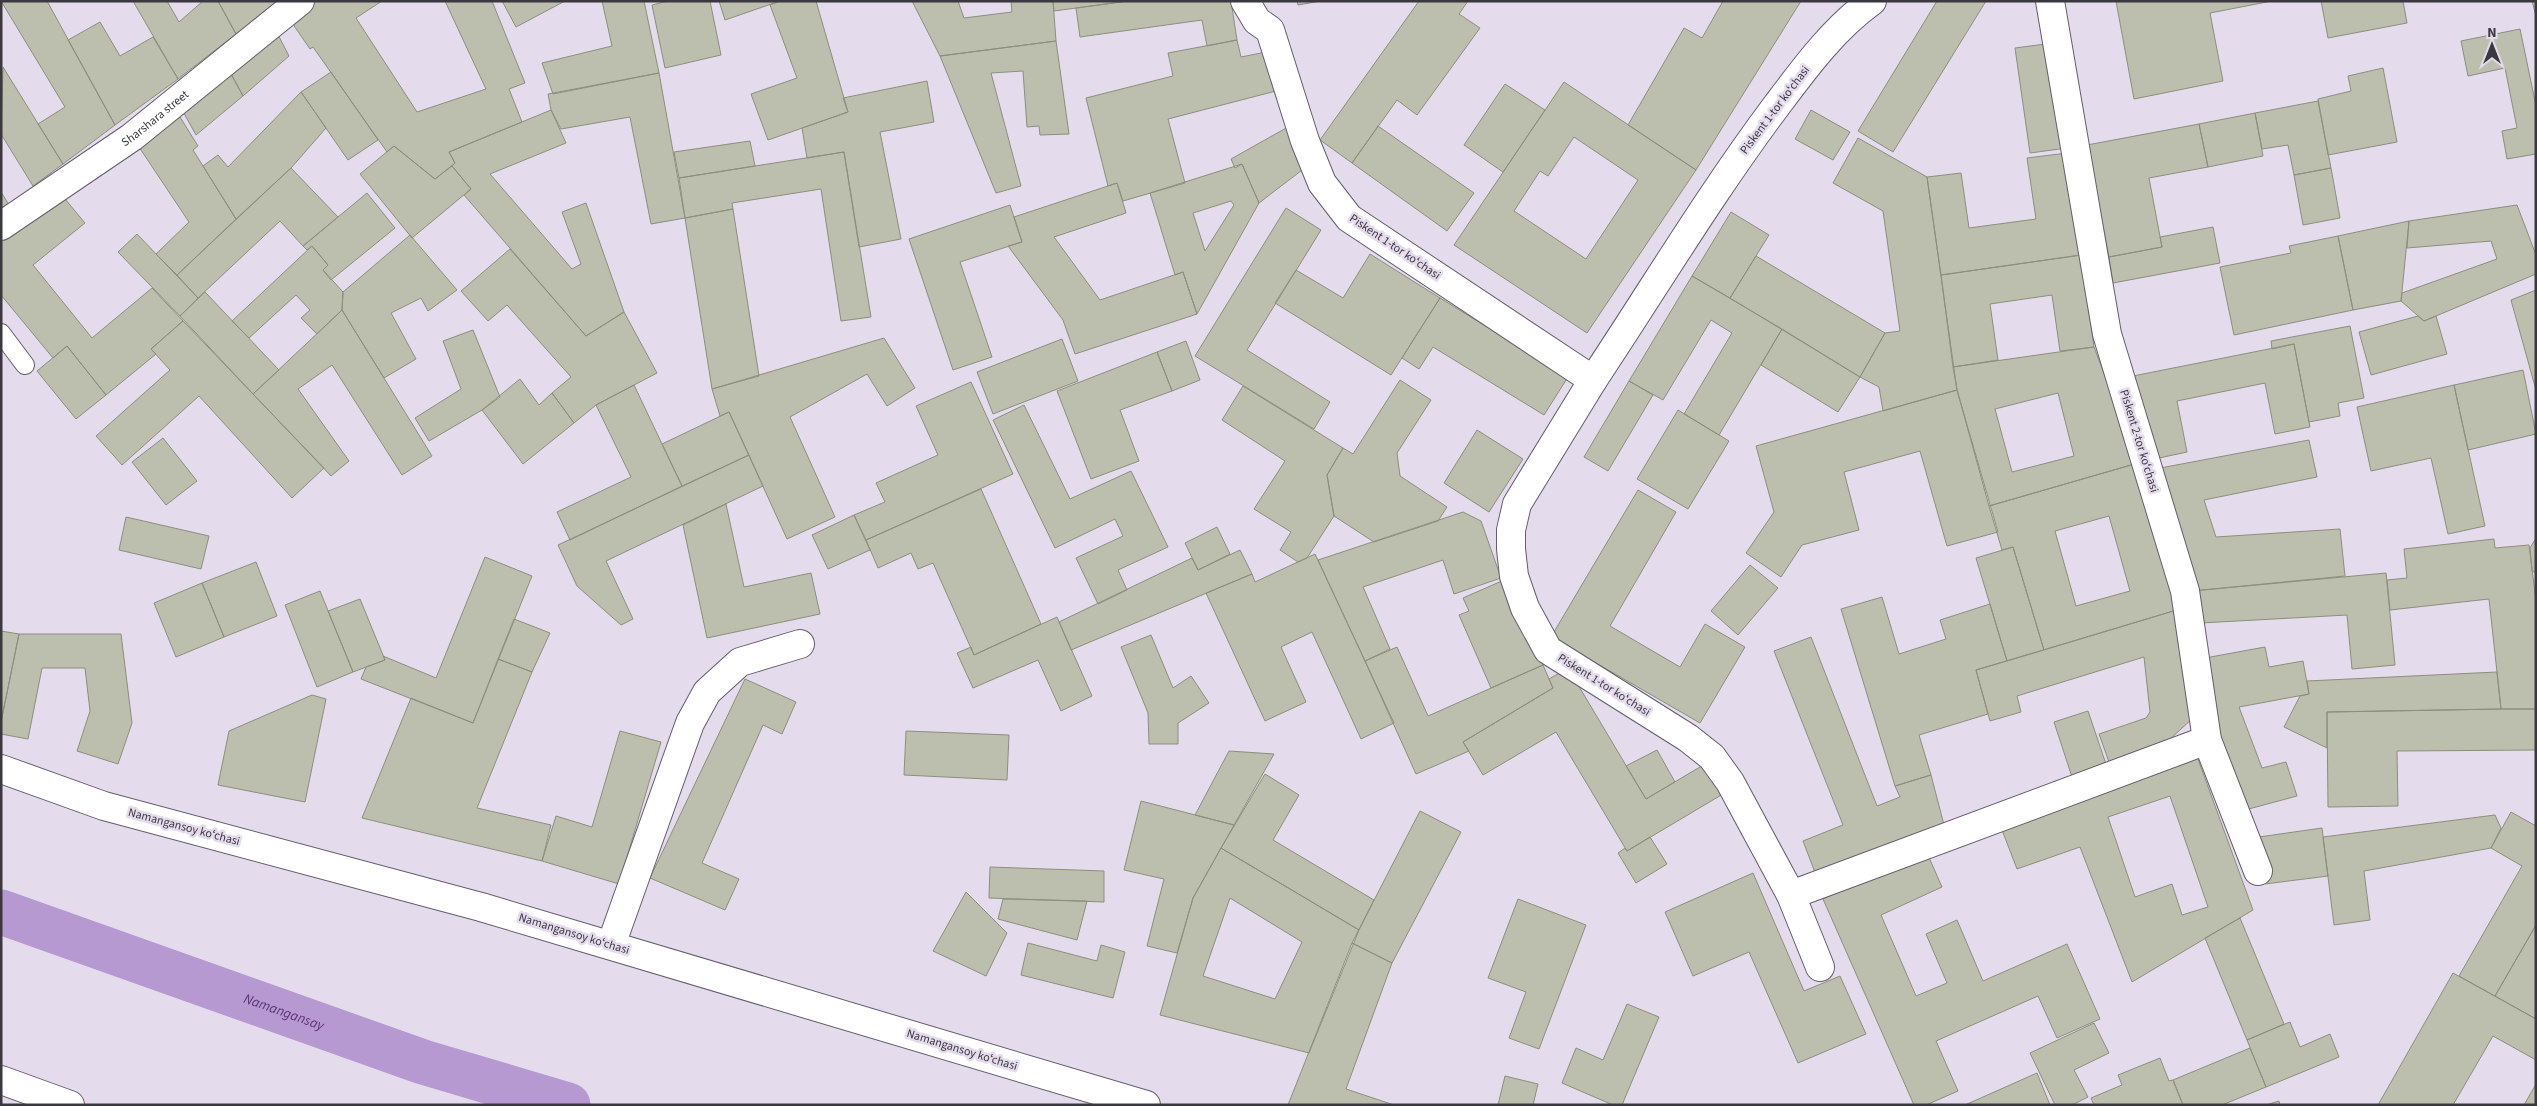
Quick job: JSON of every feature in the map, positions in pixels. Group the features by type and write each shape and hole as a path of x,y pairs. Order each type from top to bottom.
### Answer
{"street":[{"name":"Sharshara street","path":"1,226 132,137 300,1"},
{"name":"Piskent 1-tor koʻchasi","path":"1245,1 1257,21 1270,30 1305,141 1322,183 1349,218 1593,380"},
{"name":"Piskent 1-tor koʻchasi","path":"1820,967 1791,895 1730,782 1712,756 1688,738 1548,650 1525,608 1514,576 1510,549 1511,530 1516,504 1593,380 1749,142 1804,69 1859,10 1872,1"},
{"name":"Piskent 2-tor koʻchasi","path":"2050,1 2107,334 2185,591 2207,740 2258,872"},
{"path":"611,945 690,724 707,692 740,662 800,644"},
{"path":"1791,895 2207,740"},
{"name":"Namangansoy koʻchasi","path":"1,769 104,806 481,907 1146,1105"},
{"path":"1,1080 70,1105"}],"lane":[{"path":"1,333 25,365"}],"building":[{"path":"1,1 47,1 115,125 63,164 38,124 65,107"},
{"path":"133,1 167,1 179,22 203,1 218,1 236,34 178,79"},
{"path":"218,1 277,1 236,34"},
{"path":"313,1 382,1 356,18 417,112 486,89 445,1 492,1 525,83 509,89 522,122 449,152 455,163 435,179 394,146 387,152 313,47 310,49 288,17"},
{"path":"502,1 565,1 516,27"},
{"path":"602,1 644,1 659,73 553,94 542,63 612,46"},
{"path":"668,1 710,1 721,55 665,68 652,5"},
{"path":"719,1 780,1 725,20"},
{"path":"780,1 816,1 848,112 768,140 751,94 797,78 770,5"},
{"path":"912,1 958,1 964,18 1012,12 1011,1 1053,1 1056,41 940,56"},
{"path":"1053,1 1128,1 1054,11"},
{"path":"1128,1 1231,1 1237,40 1207,46 1202,20 1080,37 1076,8"},
{"path":"1297,1 1321,1 1298,5"},
{"path":"1419,1 1468,1 1459,14 1480,28 1417,115 1397,100 1352,163 1320,140"},
{"path":"1723,1 1801,1 1696,170 1628,125 1684,28 1702,38"},
{"path":"1937,1 1986,1 1893,152 1858,131"},
{"path":"2116,1 2272,1 2210,13 2223,81 2134,99"},
{"path":"2321,1 2403,1 2407,23 2328,38"},
{"path":"2532,1 2536,1 2536,16"},
{"path":"100,22 120,56 153,37 178,79 115,125 68,40"},
{"path":"273,25 289,56 243,96 226,65"},
{"path":"2520,29 2536,106 2536,154 2507,159 2502,131 2517,128 2505,68 2468,76 2461,41"},
{"path":"1237,40 1241,57 1266,52 1276,91 1168,119 1185,183 1123,201 1117,183 1108,186 1086,98 1173,76 1168,53"},
{"path":"1056,41 1069,134 1040,135 1039,126 1027,127 1023,71 991,73 1021,186 996,193 940,56"},
{"path":"2053,43 2067,148 2030,153 2015,48"},
{"path":"3,67 63,164 33,186 1,134"},
{"path":"228,68 243,96 196,135 181,108"},
{"path":"2383,68 2397,142 2328,155 2318,99 2351,91 2348,76"},
{"path":"331,72 378,140 348,160 301,92"},
{"path":"659,73 685,218 651,224 630,117 561,129 551,110 548,94"},
{"path":"927,81 934,122 880,132 901,239 859,247 844,152 807,158 802,128 848,112 843,98"},
{"path":"1564,82 1696,170 1587,333 1454,245","holes":["1574,137 1638,180 1586,259 1514,211 1540,171 1548,176"]},
{"path":"1505,84 1545,110 1503,172 1464,145"},
{"path":"301,92 326,128 291,168 236,219 203,166 218,155 228,167"},
{"path":"2318,101 2331,168 2294,175 2288,145 2262,149 2255,113"},
{"path":"551,110 566,143 490,174 572,269 581,264 562,212 586,203 624,312 586,336 464,195 471,189 452,166 455,163 449,152"},
{"path":"1811,110 1850,132 1833,160 1795,139"},
{"path":"2255,113 2263,156 2208,167 2199,124"},
{"path":"180,117 198,146 193,150 236,219 177,275 156,254 189,222 137,144"},
{"path":"2199,124 2208,167 2149,178 2162,247 2109,257 2087,145"},
{"path":"1378,126 1474,193 1447,231 1352,163"},
{"path":"1288,127 1306,167 1259,203 1242,164 1235,168 1231,159"},
{"path":"1858,138 1927,177 1957,390 1883,411 1879,387 1860,377 1885,333 1900,331 1883,211 1833,183"},
{"path":"750,141 755,166 679,178 674,152"},
{"path":"394,146 435,179 452,166 471,189 412,238 360,174"},
{"path":"844,152 871,317 841,321 821,189 732,203 733,209 685,218 679,178"},
{"path":"2067,153 2081,255 1941,275 1927,177 1961,173 1969,228 2036,219 2027,158"},
{"path":"1242,164 1259,203 1197,314 1183,272 1175,275 1150,193","holes":["1231,201 1234,205 1205,251 1193,213"]},
{"path":"291,168 338,217 303,246 280,221 198,298 177,275"},
{"path":"2331,168 2340,218 2303,225 2294,175"},
{"path":"1117,183 1126,213 1054,237 1100,300 1183,272 1197,314 1075,354 1063,320 1008,246 1022,242 1014,217"},
{"path":"1,192 11,208 1,213"},
{"path":"60,193 85,223 33,265 92,338 152,288 183,321 151,349 156,354 106,395 67,346 53,358 1,295 1,240"},
{"path":"367,193 395,228 331,280 323,270 328,265 312,246 307,250 303,246"},
{"path":"1010,205 1022,242 960,262 992,357 953,370 909,239"},
{"path":"2517,205 2536,255 2536,274 2424,321 2401,301 2402,293 2497,259 2491,241 2407,248 2409,221"},
{"path":"1286,208 1321,230 1247,350 1330,402 1314,429 1195,356"},
{"path":"733,209 759,376 712,389 685,218"},
{"path":"1731,212 1769,235 1730,298 1692,276"},
{"path":"2409,221 2401,301 2353,310 2338,236"},
{"path":"2213,227 2220,263 2113,283 2109,257 2162,247 2160,237"},
{"path":"137,234 198,298 180,316 118,252"},
{"path":"410,235 457,290 428,311 421,298 391,313 416,359 384,378 342,310 343,292"},
{"path":"2338,236 2353,310 2234,335 2220,267 2291,253 2289,246"},
{"path":"312,246 328,265 323,270 343,292 342,310 317,334 301,318 310,310 296,295 249,338 232,321"},
{"path":"510,249 586,336 624,312 657,373 596,405 574,423 552,393 571,377 507,305 488,321 461,291"},
{"path":"1370,254 1440,298 1391,375 1275,303 1296,270 1343,298"},
{"path":"2081,255 2094,347 2060,351 2052,295 1990,304 1998,360 1953,367 1941,275"},
{"path":"1756,256 1885,333 1860,377 1730,298"},
{"path":"1692,276 1782,329 1719,435 1684,414 1732,333 1711,320 1663,400 1629,381"},
{"path":"2536,290 2536,390 2511,300"},
{"path":"205,292 279,370 253,394 180,316"},
{"path":"1440,298 1568,377 1544,415 1433,347 1419,369 1402,358"},
{"path":"342,310 432,456 402,475 332,365 298,389 349,461 331,476 253,394"},
{"path":"2418,316 2424,321 2436,316 2447,354 2371,375 2359,332"},
{"path":"183,321 324,468 292,498 199,396 122,465 96,436 170,370 151,349"},
{"path":"2350,326 2364,398 2338,403 2340,416 2309,422 2294,344 2272,349 2271,341"},
{"path":"1782,329 1860,377 1838,412 1761,365"},
{"path":"473,330 500,397 482,410 429,441 415,418 461,389 443,341"},
{"path":"884,338 915,388 887,406 867,374 790,417 835,517 787,539 729,412 720,416 712,389"},
{"path":"1062,339 1078,381 993,414 977,372"},
{"path":"1186,341 1200,380 1172,391 1157,352"},
{"path":"2294,344 2310,427 2275,434 2265,383 2177,401 2187,452 2145,461 2128,377"},
{"path":"67,346 106,395 76,419 37,371"},
{"path":"2094,347 2138,463 1989,506 1957,390 1953,367","holes":["2058,393 2074,456 2012,472 1995,409"]},
{"path":"1157,352 1172,391 1120,410 1139,461 1091,479 1057,391"},
{"path":"2523,370 2536,434 2468,450 2454,385"},
{"path":"520,379 539,405 552,393 574,423 523,464 482,410"},
{"path":"1400,380 1431,400 1397,453 1400,476 1447,507 1438,521 1374,542 1334,516 1327,475 1343,448 1353,454"},
{"path":"1629,381 1653,395 1608,471 1584,457"},
{"path":"971,382 1013,474 866,540 854,515 885,502 876,483 938,455 916,406"},
{"path":"634,385 682,486 570,540 557,512 631,477 596,405"},
{"path":"2454,385 2485,526 2448,534 2431,458 2371,471 2357,407"},
{"path":"1243,386 1343,448 1327,475 1334,516 1307,558 1298,562 1280,550 1291,532 1254,509 1285,461 1222,420"},
{"path":"1957,390 1998,532 1947,546 1920,451 1844,472 1859,530 1802,545 1781,577 1746,553 1774,512 1756,446"},
{"path":"1024,405 1070,499 1131,471 1168,547 1118,570 1127,590 1098,604 1076,558 1123,536 1115,519 1055,548 993,420"},
{"path":"1678,410 1729,441 1688,509 1637,479"},
{"path":"729,412 749,455 682,486 662,444"},
{"path":"1477,430 1523,459 1489,512 1444,483"},
{"path":"163,438 197,481 166,505 132,462"},
{"path":"2309,440 2317,477 2204,500 2216,537 2340,529 2345,576 2192,591 2155,469"},
{"path":"749,455 763,486 606,561 633,619 621,625 577,586 558,545"},
{"path":"2138,463 2180,609 2044,650 2013,547 2002,550 1989,506","holes":["2109,516 2130,591 2076,606 2055,531"]},
{"path":"981,489 1041,624 974,655 933,563 918,569 911,553 878,568 866,540"},
{"path":"1638,490 1676,512 1610,626 1680,667 1705,624 1745,647 1700,723 1551,637"},
{"path":"726,504 744,587 811,573 820,614 707,638 683,525"},
{"path":"1463,512 1481,521 1501,578 1454,594 1443,560 1363,587 1390,649 1365,661 1318,560"},
{"path":"854,515 870,550 828,569 812,535"},
{"path":"126,517 209,536 201,569 119,550"},
{"path":"1217,527 1230,554 1198,570 1185,543"},
{"path":"2536,538 2536,573 2532,571 2530,548"},
{"path":"2494,539 2495,548 2529,545 2536,601 2536,709 2501,709 2489,599 2390,610 2387,580 2407,578 2404,549"},
{"path":"2013,547 2044,650 2007,661 1976,558"},
{"path":"1240,550 1252,574 1071,650 1059,622 1192,558 1198,570"},
{"path":"1315,554 1394,723 1361,739 1312,632 1281,647 1306,702 1265,721 1206,593 1252,574 1255,582"},
{"path":"485,557 532,576 473,723 361,679 366,667 385,660 383,656 436,678"},
{"path":"256,562 277,616 224,637 202,583"},
{"path":"1750,565 1778,588 1738,635 1711,611"},
{"path":"2386,573 2395,665 2352,669 2347,615 2201,623 2192,591"},
{"path":"1504,580 1543,665 1491,688 1459,615 1469,611 1463,598"},
{"path":"202,583 224,637 176,657 154,603"},
{"path":"320,591 353,672 317,687 285,605"},
{"path":"1882,597 1899,654 1946,639 1940,620 1990,604 2007,661 1976,670 1988,714 1919,735 1931,775 1895,786 1841,609"},
{"path":"360,599 385,660 353,672 328,611"},
{"path":"2180,609 2193,718 2168,741 2109,762 2099,734 2146,718 2150,712 2144,657 2017,696 2021,712 1990,721 1976,670"},
{"path":"1057,617 1092,696 1061,711 1038,660 973,688 957,653 971,647 974,655"},
{"path":"514,619 550,633 532,672 498,659"},
{"path":"1,631 19,634 1,722"},
{"path":"19,634 121,634 132,723 118,764 77,751 90,711 85,668 42,668 28,739 1,734 1,722"},
{"path":"1151,635 1173,688 1191,676 1209,703 1178,723 1178,744 1149,744 1148,713 1121,647"},
{"path":"1811,637 1877,806 1900,797 1895,786 1931,775 1944,825 1816,875 1803,841 1843,825 1774,651"},
{"path":"1397,647 1428,716 1543,665 1553,688 1463,742 1469,751 1416,774 1365,661"},
{"path":"2265,647 2269,667 2303,661 2309,694 2239,707 2262,768 2286,762 2297,796 2245,810 2201,677 2205,658"},
{"path":"498,659 532,672 477,808 551,825 542,861 362,818 411,698 473,723"},
{"path":"1568,668 1646,799 1705,764 1723,794 1627,851 1556,732 1483,775 1463,742 1553,688 1549,679"},
{"path":"2497,672 2501,709 2327,712 2327,748 2284,727 2300,696 2309,694 2307,681"},
{"path":"745,679 796,702 782,734 763,725 702,863 739,879 725,910 650,878"},
{"path":"312,695 326,699 305,802 218,785 229,731"},
{"path":"2536,709 2536,750 2397,751 2398,806 2328,807 2327,712"},
{"path":"2088,711 2107,767 2073,780 2054,722"},
{"path":"620,731 661,742 619,884 542,861 556,816 592,827"},
{"path":"906,731 1009,735 1007,780 904,775"},
{"path":"1657,750 1675,782 1646,799 1626,766"},
{"path":"1229,751 1274,754 1234,825 1195,815"},
{"path":"2195,751 2253,910 2132,982 2080,847 2017,869 1999,822","holes":["2170,796 2208,907 2182,915 2172,884 2135,897 2108,817"]},
{"path":"1265,774 1299,795 1273,840 1374,900 1359,930 1221,848"},
{"path":"1141,801 1234,825 1193,898 1177,953 1147,946 1164,879 1124,870"},
{"path":"1420,811 1461,832 1392,963 1352,943"},
{"path":"2511,812 2536,826 2536,925 2495,996 2459,976 2522,866 2491,848"},
{"path":"2495,815 2501,828 2491,848 2364,871 2370,920 2334,925 2323,837"},
{"path":"2322,828 2328,876 2265,884 2259,837"},
{"path":"1650,837 1667,864 1636,883 1618,853 1625,848 1627,851"},
{"path":"1221,848 1359,930 1309,1053 1160,1015 1193,898","holes":["1230,898 1302,942 1275,999 1203,976"]},
{"path":"1927,853 1942,887 1881,915 1916,996 1947,983 1926,934 1957,920 1983,981 2067,944 2100,1019 2057,1038 2038,996 1936,1041 1958,1091 1926,1105 1914,1105 1823,899"},
{"path":"990,867 1104,871 1104,902 989,898"},
{"path":"1753,873 1804,991 1840,976 1866,1034 1798,1063 1749,952 1693,976 1665,912"},
{"path":"966,892 1007,933 986,976 933,951"},
{"path":"1003,899 1087,901 1077,940 998,919"},
{"path":"1518,899 1586,925 1539,1049 1509,1038 1526,992 1488,978"},
{"path":"2240,918 2284,1024 2247,1040 2205,938"},
{"path":"2536,925 2536,1019 2495,996"},
{"path":"1028,943 1097,961 1101,945 1125,952 1113,998 1021,975"},
{"path":"1352,943 1392,963 1346,1089 1394,1105 1288,1105"},
{"path":"2453,973 2536,1019 2536,1060 2493,1036 2453,1105 2378,1105"},
{"path":"1627,1004 1659,1017 1622,1105 1613,1105 1562,1083 1576,1048 1603,1060"},
{"path":"2290,1022 2300,1047 2330,1034 2339,1057 2266,1087 2247,1040"},
{"path":"2094,1023 2109,1053 2074,1070 2088,1097 2072,1105 2055,1105 2030,1053"},
{"path":"2250,1048 2266,1087 2222,1105 2183,1105 2173,1080"},
{"path":"2160,1058 2169,1081 2173,1080 2183,1105 2094,1105 2091,1098 2122,1085 2118,1075"},
{"path":"2037,1073 2050,1105 1965,1105"},
{"path":"1505,1076 1538,1084 1533,1105 1498,1105"},
{"path":"2536,1084 2536,1105 2524,1105"},
{"path":"2279,1101 2280,1105 2266,1105"}],"waterway":[{"name":"Namangansay","path":"1,912 423,1062 568,1105"}]}
